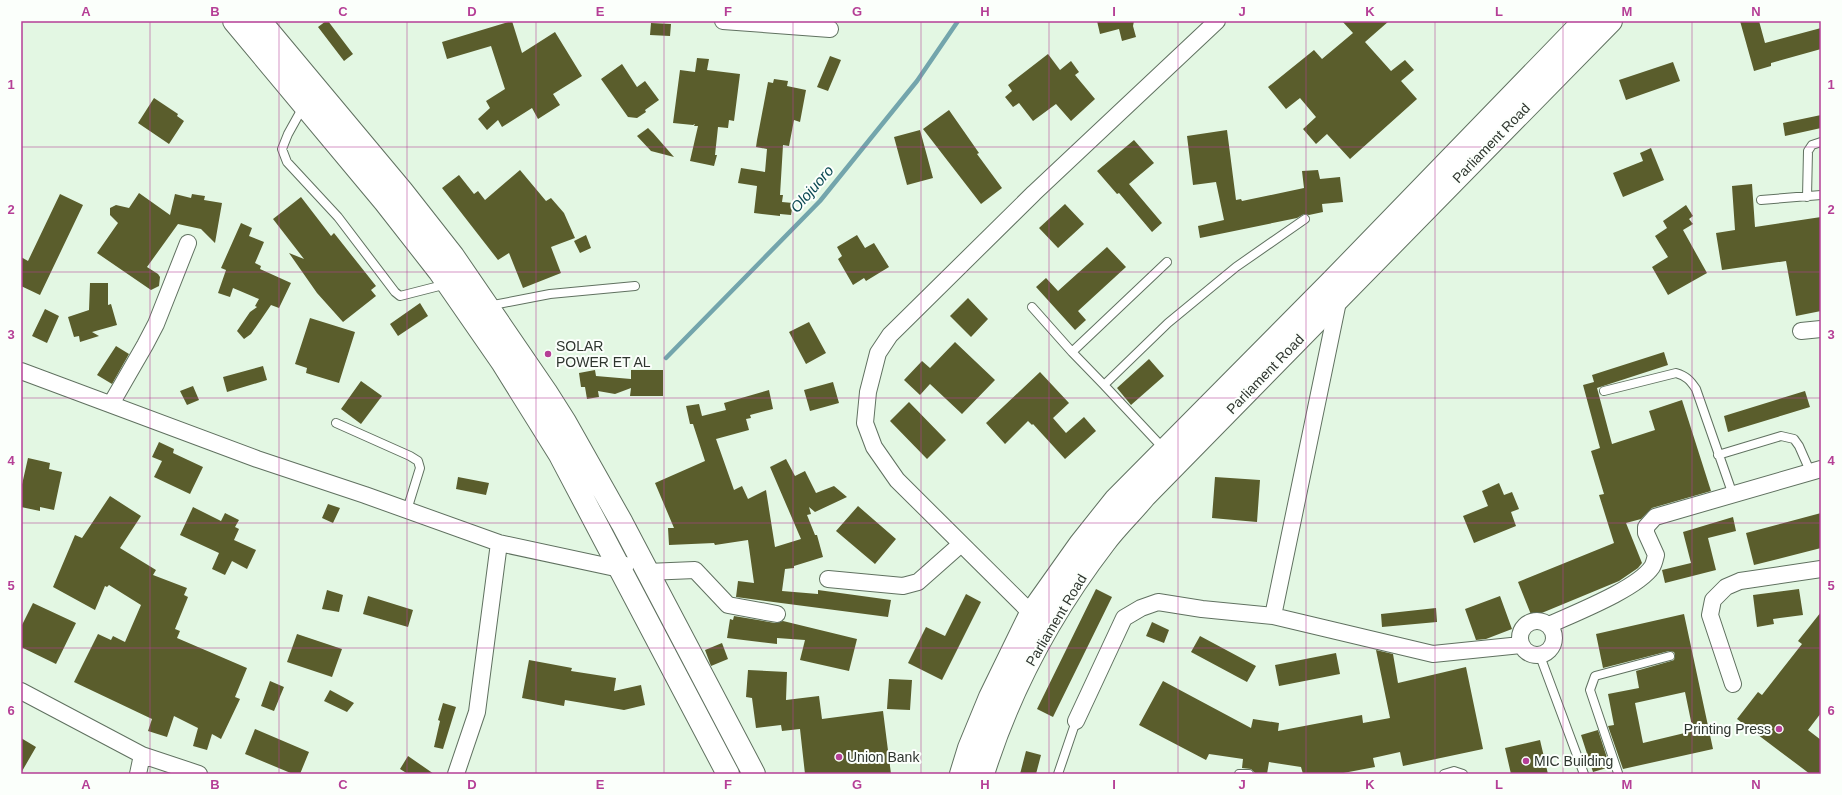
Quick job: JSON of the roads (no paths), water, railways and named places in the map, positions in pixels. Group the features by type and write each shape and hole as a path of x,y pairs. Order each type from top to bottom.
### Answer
{"main road":[{"path":"234,21 305,104 385,202 448,284 502,362 560,455 728,774"},
{"path":"263,21 402,191 453,256 565,422 754,774"},
{"name":"Parliament Road","path":"983,774 1010,704 1036,649 1067,596 1105,542 1145,496 1584,21"},
{"name":"Parliament Road","path":"961,774 969,748 990,696 1031,613 1080,544 1115,500 1165,450 1336,289 1611,21"}],"street":[{"path":"723,21 830,29"},
{"path":"1031,613 897,480 874,447 865,423 868,392 878,353 890,335 1034,193 1217,21"},
{"path":"111,404 156,324 188,243"},
{"path":"1273,616 1336,289"},
{"path":"1801,331 1821,329"},
{"path":"21,371 257,459 499,543 620,569 643,565 695,570 728,605 777,614"},
{"path":"1549,625 1617,594 1644,575 1652,566 1656,555 1646,533 1646,527 1655,518 1816,470"},
{"path":"456,774 477,712 499,543"},
{"path":"828,579 903,586 918,582 961,544"},
{"path":"1733,684 1710,615 1713,600 1726,587 1740,581 1821,568"},
{"path":"1076,721 1124,618 1141,608 1158,602 1202,609 1273,616 1433,654 1521,645"},
{"path":"1534,621 1542,621 1549,625 1554,632 1555,640 1547,653 1540,656 1532,656 1525,652 1521,645 1520,637 1522,630 1527,624 1534,621"},
{"path":"21,691 142,755 199,774"},
{"path":"138,774 142,755"}],"lane":[{"path":"305,104 288,134 282,149 287,162 338,217 395,292 400,296 448,284"},
{"path":"1806,197 1808,151 1812,145 1821,142"},
{"path":"1761,200 1821,195"},
{"path":"1104,385 1168,323 1236,267 1304,219"},
{"path":"1072,352 1167,262"},
{"path":"487,306 550,294 635,286"},
{"path":"1032,307 1072,352 1165,450"},
{"path":"1604,392 1676,373 1685,376 1690,380 1696,389 1733,495"},
{"path":"336,423 418,461 420,468 407,510"},
{"path":"1718,455 1782,436 1794,439 1816,470"},
{"path":"1540,656 1584,774"},
{"path":"1620,774 1590,690 1595,676 1670,656"},
{"path":"1058,774 1076,721"},
{"path":"1444,774 1454,771 1463,774"},
{"path":"1240,774 1249,774"}],"waterway":[{"name":"Olojuoro","path":"666,358 820,201 917,81 958,21"}],"place":[{"name":"SOLAR POWER ET AL","path":"548,354"},
{"name":"Printing Press","path":"1779,729"},
{"name":"Union Bank","path":"839,757"},
{"name":"MIC Building","path":"1526,761"}]}
